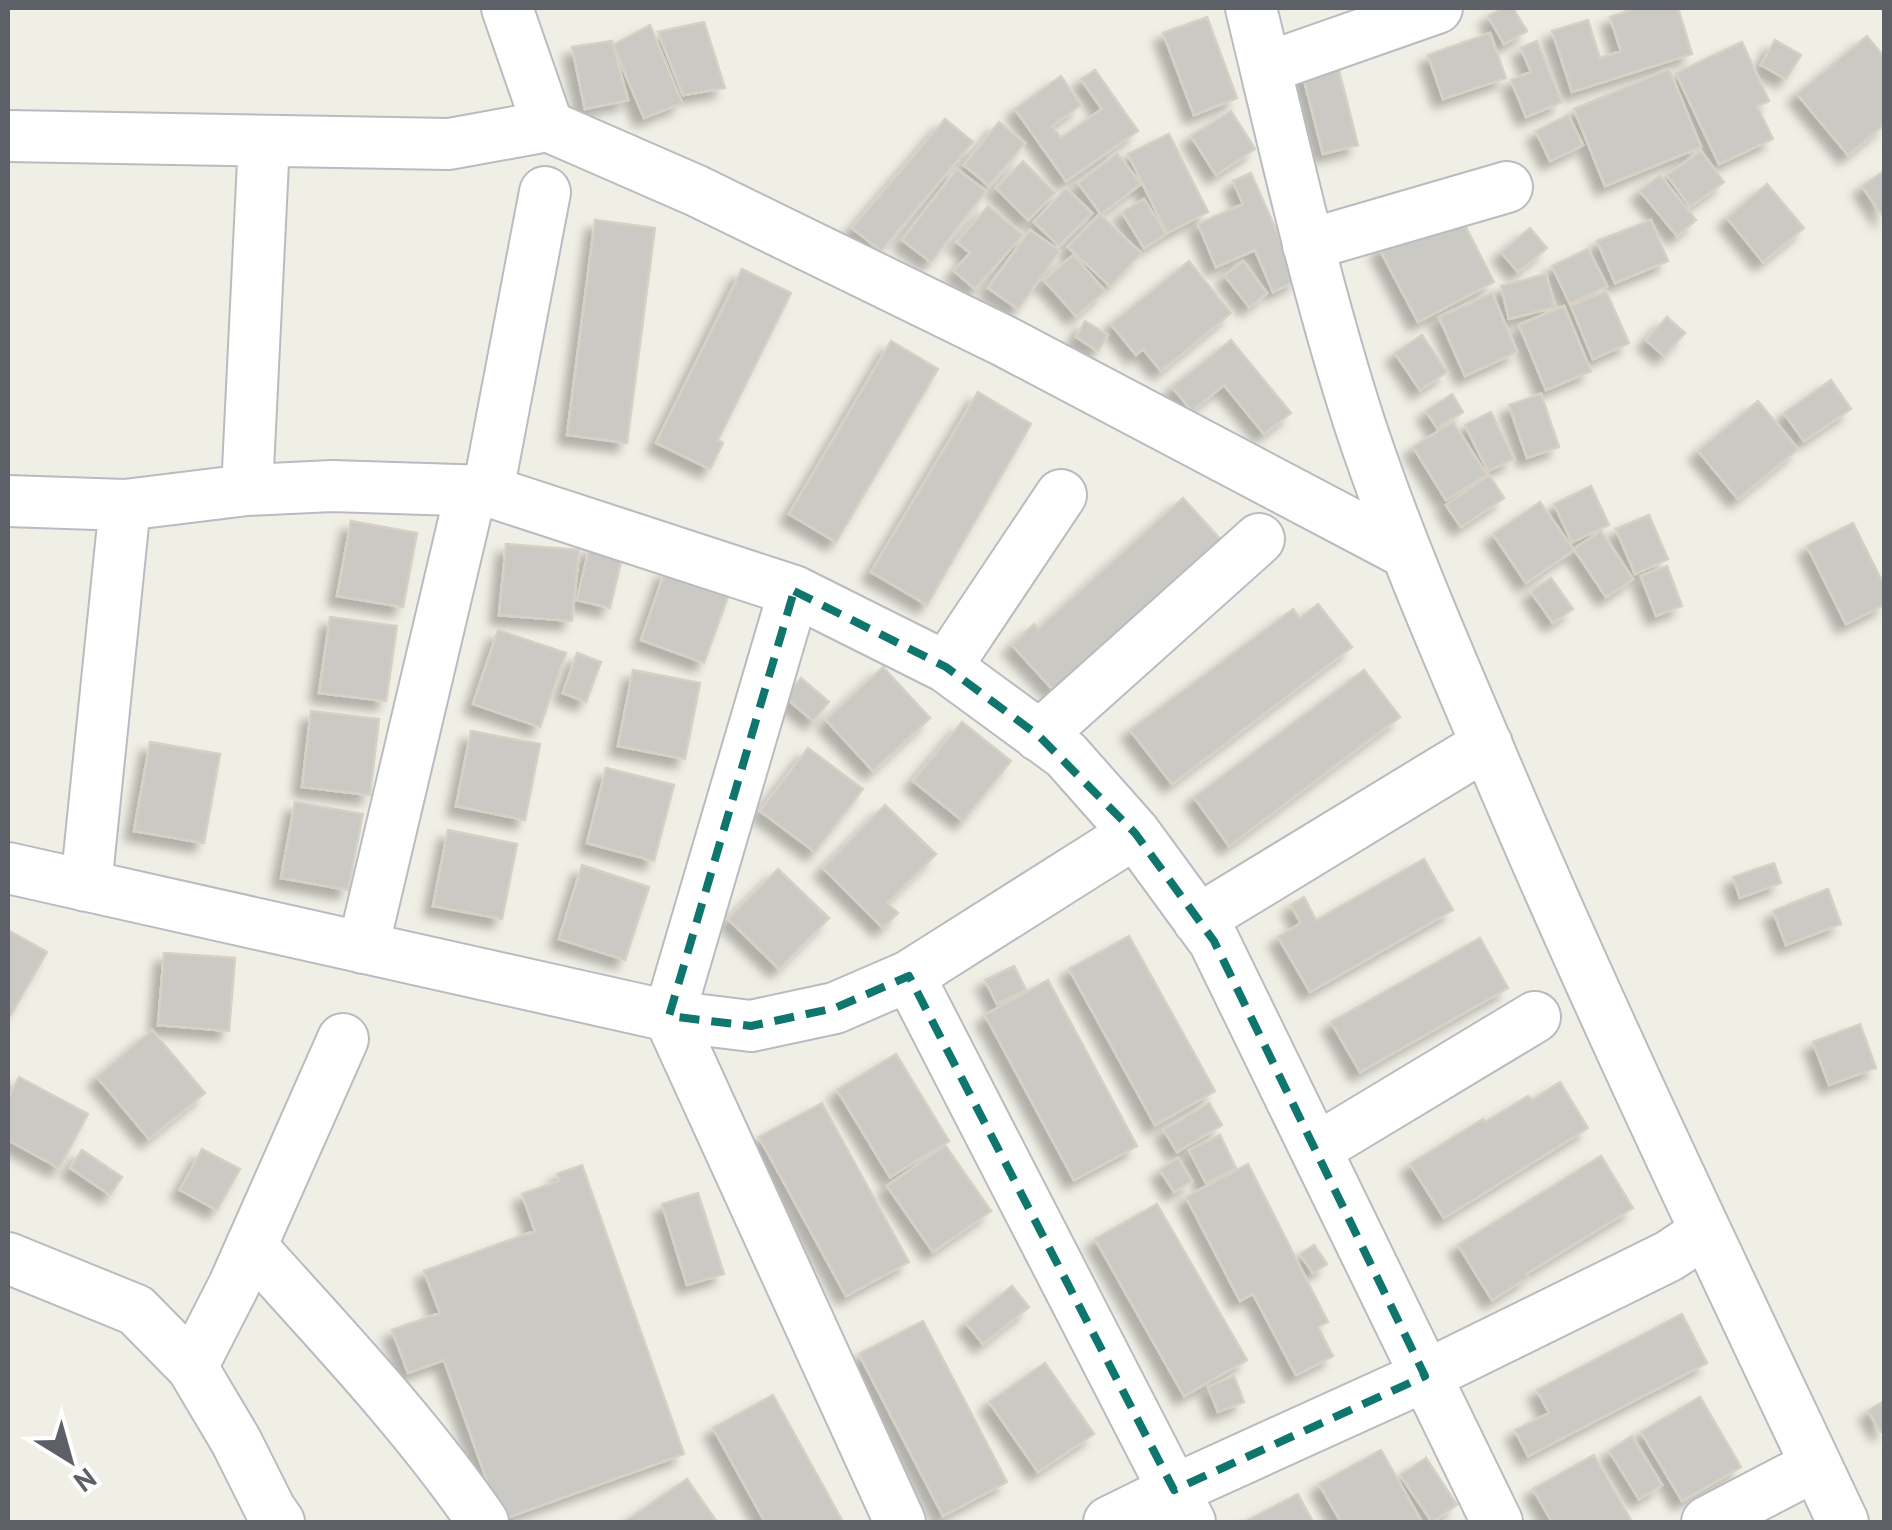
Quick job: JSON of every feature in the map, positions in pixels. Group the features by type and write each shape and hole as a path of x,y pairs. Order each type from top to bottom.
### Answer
{"street":[{"path":"507,8 548,126"},
{"path":"1251,8 1308,245 1360,426 1406,554 1560,918 1843,1522"},
{"path":"1266,68 1436,8"},
{"path":"8,138 449,144 548,126 696,191 1004,341 1406,554"},
{"path":"247,490 264,141"},
{"path":"1308,245 1506,187"},
{"path":"363,948 480,491 545,192"},
{"path":"8,500 125,506 247,490 332,486 480,491 794,591 946,667 1066,755 1135,833 1222,957 1496,1522"},
{"path":"946,667 1061,495"},
{"path":"86,886 125,506"},
{"path":"1039,736 1259,539"},
{"path":"794,591 670,1016 900,1522"},
{"path":"1198,920 1486,744"},
{"path":"8,868 670,1016 751,1026 835,1008 909,976 1135,833"},
{"path":"909,976 1182,1506"},
{"path":"1316,1150 1535,1018"},
{"path":"192,1367 343,1039"},
{"path":"1110,1522 1182,1506 1425,1376 1668,1256 1705,1232"},
{"path":"251,1246 382,1391 447,1470 483,1522"},
{"path":"8,1258 136,1310 192,1367 280,1522"},
{"path":"1708,1522 1816,1465"}],"highlighted area":[{"path":"794,591 946,667 1039,736 1135,833 1214,941 1425,1376 1174,1490 909,976 835,1008 751,1026 669,1016"}],"building":[{"path":"1503,8 1513,8 1527,31 1504,44 1488,16"},
{"path":"1636,8 1678,8 1692,54 1572,92 1552,31 1588,20 1600,58 1621,51 1610,17"},
{"path":"1207,17 1237,98 1194,115 1163,33"},
{"path":"704,22 725,88 683,95 658,32"},
{"path":"650,25 682,103 644,118 613,45"},
{"path":"1490,33 1506,78 1443,99 1428,55"},
{"path":"1867,36 1884,57 1884,125 1848,155 1797,94"},
{"path":"1775,40 1801,55 1786,79 1761,65"},
{"path":"612,41 628,100 585,109 572,47"},
{"path":"1537,41 1562,102 1526,117 1511,80 1531,72 1521,48"},
{"path":"1742,42 1769,101 1757,106 1773,139 1719,164 1676,73"},
{"path":"1335,55 1358,145 1323,154 1300,64"},
{"path":"1669,69 1701,147 1605,186 1574,109"},
{"path":"1095,70 1138,131 1066,181 1015,109 1061,76 1081,105 1052,126 1061,138 1102,109 1081,79"},
{"path":"1231,111 1255,149 1216,175 1191,136"},
{"path":"1568,115 1583,145 1550,161 1536,131"},
{"path":"945,119 973,142 881,251 852,228"},
{"path":"999,122 1025,143 989,186 964,165"},
{"path":"1169,134 1208,212 1167,233 1128,154"},
{"path":"1701,151 1724,182 1690,207 1667,175"},
{"path":"1117,153 1141,184 1101,214 1078,183"},
{"path":"1023,161 1055,193 1028,220 996,188"},
{"path":"957,169 986,191 931,262 902,240"},
{"path":"1884,171 1884,218 1862,186"},
{"path":"1251,173 1298,280 1273,292 1255,250 1216,267 1198,224 1243,204 1233,181"},
{"path":"1660,175 1696,220 1677,236 1640,191"},
{"path":"1767,184 1804,228 1763,262 1727,218"},
{"path":"1066,188 1092,213 1059,246 1034,222"},
{"path":"1144,199 1166,234 1144,248 1122,212"},
{"path":"988,206 1023,235 975,289 954,271 970,253 957,242"},
{"path":"1456,208 1494,282 1418,322 1379,248"},
{"path":"1100,214 1141,253 1110,286 1068,247"},
{"path":"595,220 655,228 627,443 567,435"},
{"path":"1651,220 1668,261 1615,283 1597,241"},
{"path":"1530,228 1547,248 1518,272 1501,252"},
{"path":"1030,230 1060,251 1018,309 988,288"},
{"path":"1588,249 1607,286 1570,304 1552,266"},
{"path":"1073,255 1105,291 1076,316 1044,280"},
{"path":"1189,261 1231,313 1161,371 1143,349 1136,355 1111,324"},
{"path":"1243,261 1267,293 1249,307 1225,276"},
{"path":"742,269 791,293 718,440 723,443 710,469 656,443"},
{"path":"1546,274 1555,307 1509,319 1501,286"},
{"path":"1606,291 1629,343 1593,359 1571,306"},
{"path":"1492,293 1517,352 1465,376 1439,317"},
{"path":"1564,306 1591,371 1546,390 1519,325"},
{"path":"1667,317 1685,333 1664,356 1646,340"},
{"path":"1085,321 1108,335 1098,351 1076,337"},
{"path":"1422,335 1447,372 1420,390 1395,353"},
{"path":"1231,340 1291,413 1264,434 1224,385 1192,411 1172,387"},
{"path":"891,341 938,369 836,542 789,514"},
{"path":"1831,380 1851,409 1804,441 1784,413"},
{"path":"978,392 1031,424 927,605 871,572"},
{"path":"1452,394 1463,412 1437,428 1426,411"},
{"path":"1541,394 1559,447 1527,458 1509,405"},
{"path":"1758,401 1798,449 1738,499 1698,451"},
{"path":"1491,412 1514,459 1488,471 1465,425"},
{"path":"1453,422 1487,475 1446,500 1413,447"},
{"path":"1489,475 1504,498 1461,527 1446,505"},
{"path":"1591,486 1609,525 1572,542 1554,504"},
{"path":"1183,498 1222,541 1055,692 1012,645 1034,624 1038,629"},
{"path":"1540,502 1574,550 1526,583 1493,534"},
{"path":"1649,515 1668,559 1635,574 1616,529"},
{"path":"351,521 417,533 403,607 337,596"},
{"path":"1853,523 1884,585 1884,605 1846,624 1807,546"},
{"path":"1601,531 1633,579 1606,597 1574,549"},
{"path":"506,544 579,550 572,621 499,615"},
{"path":"590,545 623,553 610,608 577,600"},
{"path":"1667,566 1682,606 1656,616 1641,576"},
{"path":"666,568 730,591 704,663 641,640"},
{"path":"1551,578 1573,609 1553,623 1531,592"},
{"path":"1318,604 1352,647 1172,784 1130,730 1293,609 1300,618"},
{"path":"330,617 397,626 386,701 319,693"},
{"path":"498,630 566,653 540,727 473,704"},
{"path":"577,653 601,662 586,702 563,693"},
{"path":"883,667 930,718 873,771 826,720"},
{"path":"633,670 700,683 685,759 618,746"},
{"path":"1364,670 1400,717 1229,846 1194,797"},
{"path":"801,678 829,702 813,721 785,697"},
{"path":"311,711 379,719 370,795 302,787"},
{"path":"962,722 1011,761 963,821 913,781"},
{"path":"471,731 540,744 525,820 456,806"},
{"path":"150,742 220,754 204,843 134,831"},
{"path":"808,748 863,789 815,852 760,811"},
{"path":"606,768 674,785 654,861 587,843"},
{"path":"295,802 363,814 348,890 281,878"},
{"path":"885,805 936,854 887,903 898,913 883,928 823,868"},
{"path":"448,830 517,844 502,919 433,906"},
{"path":"1424,859 1453,910 1310,992 1278,937 1301,923 1291,905 1304,897 1316,920"},
{"path":"1774,863 1781,883 1740,898 1733,877"},
{"path":"582,865 649,887 625,960 559,939"},
{"path":"778,869 829,918 779,969 728,919"},
{"path":"1828,889 1841,924 1786,945 1773,911"},
{"path":"8,930 47,952 11,1015 8,1013"},
{"path":"1129,936 1215,1091 1155,1125 1069,969"},
{"path":"1480,938 1508,988 1360,1072 1331,1022"},
{"path":"164,953 235,958 229,1031 158,1025"},
{"path":"1014,966 1026,990 997,1004 985,980"},
{"path":"1048,980 1137,1146 1074,1180 985,1015"},
{"path":"1860,1024 1876,1068 1829,1085 1813,1042"},
{"path":"152,1030 205,1093 149,1139 97,1077"},
{"path":"896,1054 949,1141 890,1177 837,1090"},
{"path":"19,1077 88,1114 59,1168 8,1140 8,1099"},
{"path":"1560,1082 1588,1128 1444,1218 1410,1164 1483,1119 1485,1122 1528,1096 1532,1100"},
{"path":"822,1103 909,1262 846,1296 759,1137"},
{"path":"1209,1103 1222,1125 1177,1152 1164,1130"},
{"path":"1220,1135 1236,1168 1206,1183 1189,1150"},
{"path":"945,1145 991,1211 933,1252 887,1186"},
{"path":"202,1149 240,1169 217,1210 180,1190"},
{"path":"82,1150 122,1177 110,1195 70,1168"},
{"path":"1601,1156 1633,1208 1526,1274 1528,1277 1492,1300 1458,1245"},
{"path":"1178,1158 1192,1181 1174,1192 1160,1170"},
{"path":"1248,1164 1328,1322 1318,1327 1333,1356 1296,1375 1253,1294 1240,1301 1186,1197"},
{"path":"582,1165 684,1454 501,1520 444,1360 408,1373 392,1330 440,1313 424,1271 535,1231 522,1194 559,1181 557,1174"},
{"path":"698,1193 724,1274 687,1285 662,1204"},
{"path":"1157,1204 1247,1360 1184,1396 1095,1239"},
{"path":"1314,1245 1327,1264 1313,1273 1300,1254"},
{"path":"1012,1286 1029,1307 983,1344 966,1323"},
{"path":"1682,1314 1707,1363 1528,1456 1515,1430 1549,1413 1537,1390"},
{"path":"923,1321 1007,1482 943,1516 859,1354"},
{"path":"1045,1363 1094,1434 1038,1472 989,1402"},
{"path":"1234,1376 1244,1402 1218,1412 1208,1387"},
{"path":"773,1395 843,1522 765,1522 713,1428"},
{"path":"1700,1397 1741,1467 1682,1501 1641,1432"},
{"path":"1884,1401 1884,1430 1881,1432 1868,1411"},
{"path":"1632,1436 1662,1485 1639,1499 1609,1451"},
{"path":"1381,1450 1422,1522 1341,1522 1319,1484"},
{"path":"1594,1455 1632,1522 1552,1522 1533,1489"},
{"path":"1426,1458 1457,1505 1432,1522 1400,1475"},
{"path":"687,1479 717,1522 624,1522"},
{"path":"1298,1494 1313,1522 1244,1522"}]}
